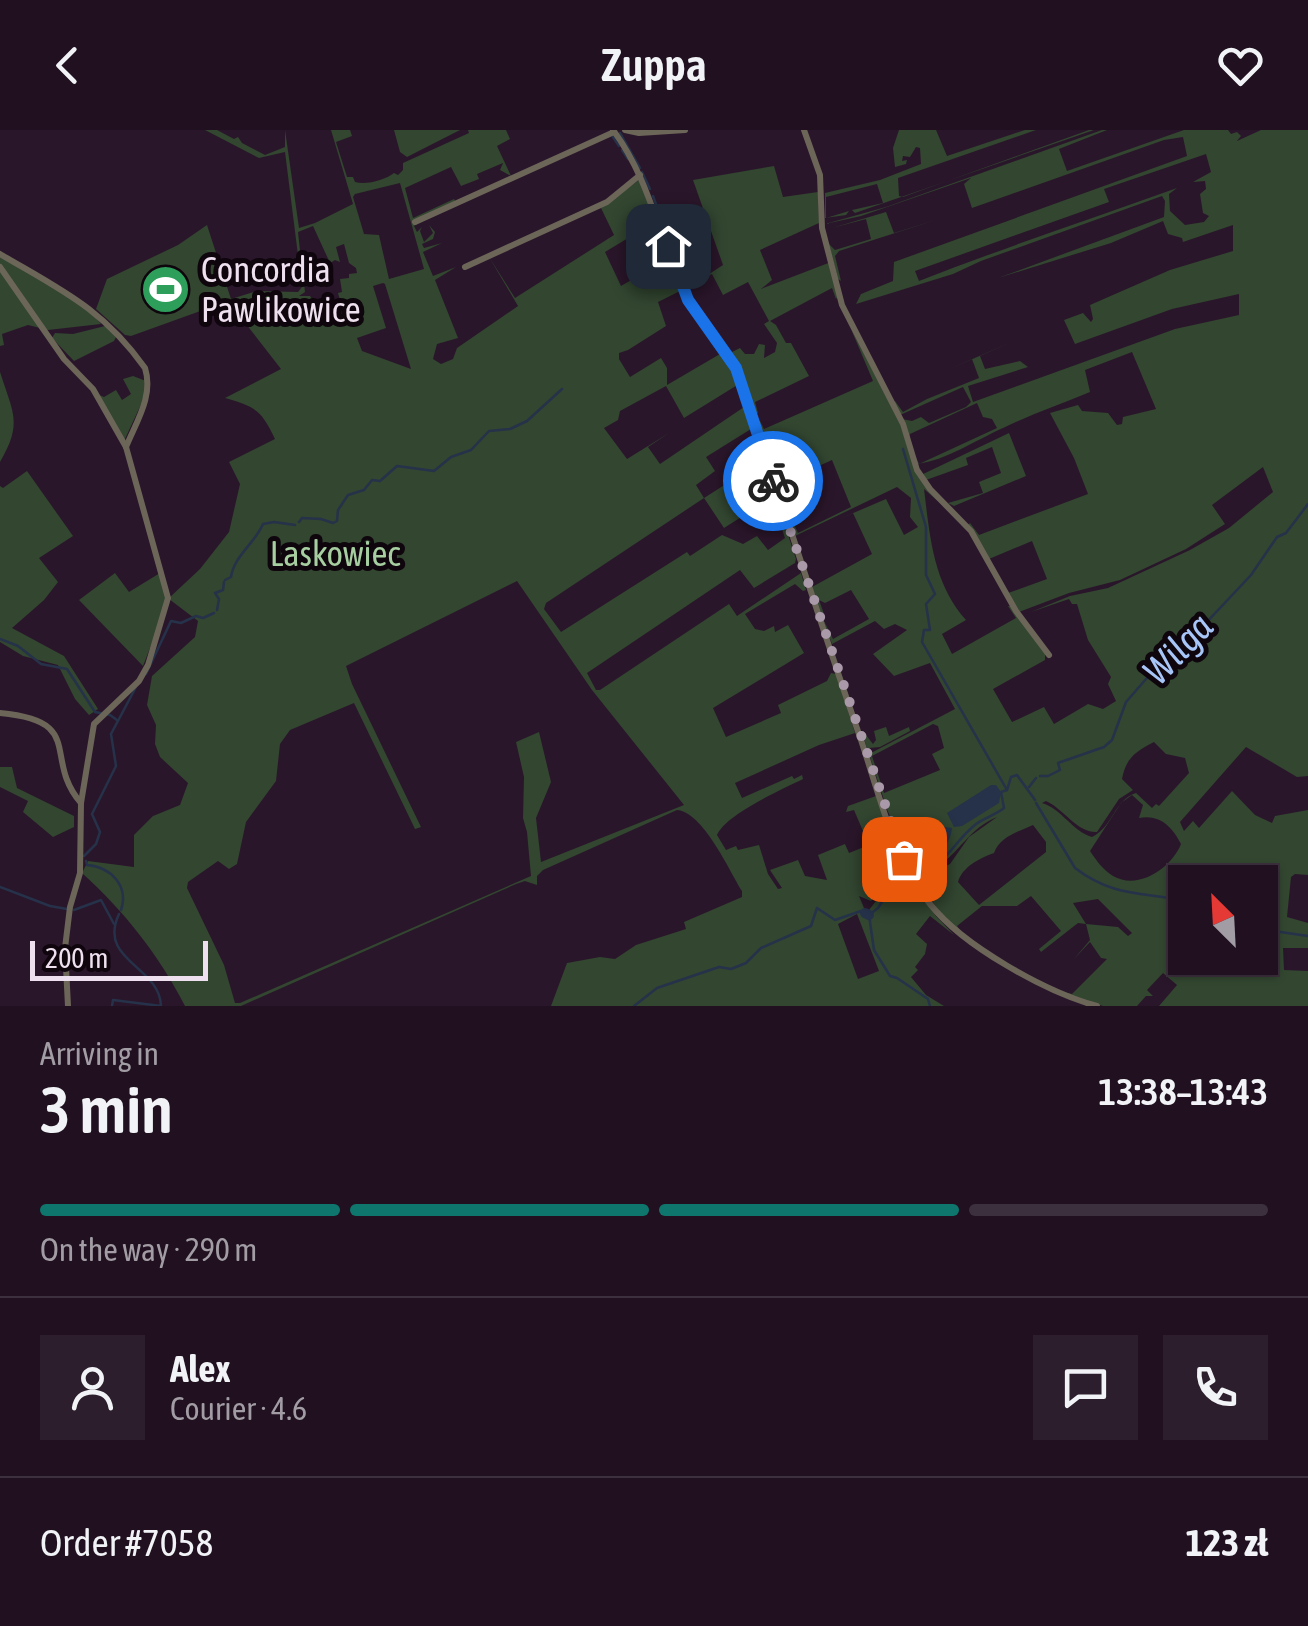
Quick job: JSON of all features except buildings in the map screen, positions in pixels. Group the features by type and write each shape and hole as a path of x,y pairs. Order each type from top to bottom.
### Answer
{"street":[{"path":"625,130 685,130"},
{"path":"804,130 818,166 822,228 842,304 902,424 918,472 971,531 1016,611 1049,656"},
{"path":"416,222 614,131 640,175 688,300 729,357 742,384 878,791 913,880 944,921 963,937 1061,995 1097,1006"},
{"path":"465,267 608,202 640,175"},
{"path":"0,254 60,286 93,310 145,368 148,394 126,448"},
{"path":"0,266 64,360 93,389 126,448 168,598 148,665 138,681 94,724 81,804 80,873 70,906 66,948 68,1006"},
{"path":"0,713 34,717 49,726 72,790 81,804"}],"green space":[{"name":"Laskowiec","path":"205,130 238,137 265,155 285,147 285,130 299,228 353,204 331,130 350,130 352,136 336,142 347,177 365,183 398,175 403,163 469,133 468,130 506,130 510,139 497,146 511,176 500,170 503,163 461,186 451,167 405,188 413,218 454,199 456,202 414,226 417,232 422,227 424,242 433,233 429,225 435,232 433,239 422,244 424,248 442,243 423,252 433,276 456,267 435,280 458,338 437,344 433,359 441,364 453,359 457,348 518,306 489,257 515,298 614,235 601,208 639,180 653,213 648,220 656,221 659,230 653,223 605,252 621,286 666,260 661,244 664,243 691,310 680,291 658,302 666,326 619,353 619,359 630,377 661,358 667,368 667,385 720,354 714,342 739,384 684,418 666,386 620,411 618,420 604,428 627,459 669,433 648,447 660,464 744,407 743,394 758,442 751,429 706,457 715,471 696,485 704,498 546,603 544,609 561,632 687,552 690,556 722,535 743,544 757,536 768,550 785,538 773,503 777,501 795,563 754,588 740,570 587,673 596,690 600,690 729,604 737,616 801,573 806,590 795,584 745,614 755,629 764,631 774,626 775,632 788,625 804,653 713,708 726,737 781,713 778,705 827,681 831,673 836,674 855,733 735,783 742,798 792,776 794,779 802,775 803,779 742,811 717,835 726,850 759,845 768,874 778,889 782,888 770,870 798,860 805,876 827,880 818,855 845,844 849,853 869,845 854,810 846,812 848,806 876,796 902,865 893,859 884,861 881,870 884,880 888,880 871,901 859,896 869,910 893,879 906,871 935,915 954,935 930,916 916,934 927,944 915,967 918,970 911,977 926,995 944,1006 551,1006 567,963 600,957 615,959 636,945 686,929 684,922 742,897 706,831 687,813 677,810 543,870 537,876 537,885 525,881 516,884 241,1006 185,1006 140,935 82,873 88,861 134,867 134,835 153,816 180,805 188,783 160,757 155,744 156,725 147,705 152,676 195,637 198,621 169,599 143,666 79,600 115,573 129,592 160,573 169,598 200,569 229,532 240,484 229,462 275,439 256,411 225,398 281,369 231,300 131,336 96,309 107,279 178,245 207,225 231,299 257,291 298,292 302,287 285,152 259,158","holes":["400,183 424,269 389,279 379,235 364,234 355,194","313,226 330,263 340,262 336,247 344,244 349,263 356,268 357,273 340,279 342,292 338,293 343,311 330,314 329,324 318,323 313,315 329,311 327,307 317,307 310,296 299,296 305,292 302,267 312,265 303,264 310,258 301,260 298,232","385,284 411,369 362,351 357,338 386,328 373,286","517,581 592,690 684,805 541,862 536,818 551,782 539,732 516,742 524,777 523,818 531,876 235,1003 224,965 187,888 188,882 218,861 229,869 237,864 246,822 276,781 280,744 290,730 354,703 415,829 421,827 346,666","857,914 879,971 858,979 838,924"]},
{"path":"394,130 460,130 407,157 400,152"},
{"path":"899,130 936,130 947,156 1025,130 1036,130 898,178 902,197 855,213 852,210 883,203 877,184 826,197 826,218 825,193 880,180 921,164 920,148 916,147 910,157 903,156 906,164 895,167 893,148"},
{"path":"1089,130 1094,130 955,178"},
{"path":"1102,130 1107,130 1059,149 1067,171 1184,130 1228,130 1241,136 1237,141 1261,130 1308,130 1308,776 1297,777 1246,747 1180,822 1184,831 1193,821 1199,828 1232,791 1255,815 1272,823 1275,816 1308,810 1308,875 1291,877 1287,917 1308,923 1308,948 1283,948 1284,970 1308,971 1308,1006 1159,1006 1177,985 1163,973 1147,990 1153,996 1146,996 1137,1006 1103,1006 1055,990 1072,994 1107,959 1101,958 1090,942 1074,959 1090,940 1086,924 1078,923 1041,952 1039,949 1061,931 1031,896 1017,906 982,906 957,926 964,935 943,917 918,880 950,864 968,838 938,866 913,874 864,739 866,735 873,744 874,731 886,727 889,736 909,727 910,731 880,747 869,748 871,753 955,709 930,663 894,676 873,654 907,630 895,624 884,629 875,621 832,644 822,617 833,639 869,619 851,590 825,603 819,600 824,614 812,587 872,554 853,513 886,499 904,535 918,527 910,517 911,498 897,487 795,536 792,525 798,533 851,507 832,460 777,485 757,423 760,421 764,429 873,381 851,329 900,423 910,456 949,511 924,489 940,575 966,620 942,634 952,654 1016,618 1011,606 1045,654 1045,660 993,689 1012,722 1044,707 1054,724 1088,704 1103,709 1116,701 1108,684 1111,677 1088,640 1077,604 1069,599 1031,612 1070,596 1108,588 1190,550 1229,528 1273,492 1263,467 1212,505 1225,524 1186,549 1120,580 1069,593 1019,612 1008,593 1047,579 1032,541 989,559 968,525 979,535 1088,494 1050,413 1078,405 1082,411 1108,413 1117,425 1122,424 1123,417 1156,409 1132,352 1085,370 1090,392 928,462 920,463 997,428 992,419 983,417 977,403 910,434 909,439 902,419 912,421 921,417 929,423 971,402 963,387 900,415 893,404 895,401 903,412 979,378 972,359 1016,340 980,356 985,369 1020,361 1028,367 968,386 973,402 1175,329 1239,315 1239,294 1172,309 1075,344 1064,320 1083,313 1091,322 1090,305 1170,270 1233,251 1233,225 1183,242 1182,238 1168,234 1163,221 1111,243 998,278 1164,217 1162,196 953,274 856,304 861,294 893,281 894,262 1187,156 1183,137 1164,140 972,208 964,184 971,178 861,216 825,224 886,207","holes":["1206,154 1211,172 1193,182 1205,181 1206,189 1200,194 1203,213 1209,216 1204,222 1185,225 1170,211 1169,194 1177,188 919,281 915,271 1109,202 1104,189","933,724 938,726 944,748 932,754 940,770 884,793 872,756","1154,742 1166,754 1185,758 1189,773 1159,806 1152,808 1136,793 1129,796 1122,802 1132,795 1143,805 1139,818 1164,823 1181,844 1170,861 1144,879 1133,881 1113,876 1090,851 1119,806 1105,827 1092,837 1042,803 1053,805 1083,829 1097,832 1119,799 1133,790 1122,779 1132,756","1033,825 1046,842 1046,852 979,905 958,882 972,864 994,853 1005,839","1098,899 1132,933 1128,936 1118,927 1086,924 1073,903"]},
{"path":"774,166 783,197 818,192 818,178 819,223 760,250 772,280 761,289 831,262 838,296 836,299 832,288 770,321 786,343 791,343 809,376 755,402 755,414 730,353 740,348 745,354 754,354 759,344 765,345 764,358 775,352 777,343 764,324 769,321 748,282 723,295 712,274 697,282 723,265 693,180"},
{"path":"886,212 894,233 942,218 839,251 835,256 841,281 838,279 829,244 835,250 871,239 866,219 832,228"},
{"path":"0,253 86,307 101,324 48,330 28,325 2,334 4,345 0,346"},
{"path":"105,326 116,337 114,341 74,361 52,338 55,333 73,334"},
{"path":"0,372 14,427 0,462"},
{"path":"133,376 146,381 144,398 124,441 99,395 104,397 116,390 122,400 131,394 123,379"},
{"path":"1009,433 1026,476 954,506 948,503 983,493 979,482 1001,473 992,447 966,458 968,465 926,480 921,475"},
{"path":"27,471 73,536 39,558 58,582 12,628 64,656 98,709 89,715 75,699 58,665 23,656 0,642 0,486 3,488"},
{"path":"726,484 746,514 724,528 704,498"},
{"path":"0,767 12,767 17,788 74,816 74,827 53,837 23,812 28,801 0,787"}],"water":[{"path":"991,785 1001,792 999,803 954,827 947,813"},
{"path":"937,826 952,828 945,847 935,856 915,862 907,839"}],"waterway":[{"path":"620,133 640,168"},
{"path":"613,137 619,146"},
{"path":"622,150 628,159"},
{"path":"642,172 650,189"},
{"path":"653,196 663,223"},
{"path":"666,231 669,240"},
{"path":"674,253 679,267"},
{"path":"683,279 687,289"},
{"path":"299,522 302,518 337,521 338,510 348,495 364,490 372,480 380,481 397,466 434,471 451,457 471,450 489,431 510,429 527,421 562,389"},
{"path":"903,449 926,527 926,575 935,594 926,604 930,630 924,630 922,642 1007,790"},
{"name":"Wilga","path":"1040,776 1048,776 1060,770 1058,763 1104,747 1112,740 1126,702 1173,648 1204,625 1251,575 1277,537 1286,533 1308,504"},
{"path":"225,580 231,577 263,524 295,525"},
{"path":"217,610 219,599 215,593 223,590 224,582"},
{"path":"146,674 171,621 181,623 214,613"},
{"path":"0,639 18,646 41,664 67,669 95,712 117,720"},
{"path":"84,856 96,844 100,832 92,814 116,766 111,734 136,687"},
{"name":"Wilga","path":"914,872 936,864 976,824 1004,808 1001,792 1007,790 1011,777 1017,775 1035,800"},
{"name":"Wilga","path":"1029,787 1036,778"},
{"path":"1036,803 1075,868 1102,884 1168,898"},
{"path":"86,861 116,879 122,893 121,910"},
{"path":"907,876 893,885 869,915 874,950 890,976 928,999 930,1006"},
{"path":"0,887 67,909"},
{"path":"74,910 101,900 114,924"},
{"name":"Wilga","path":"634,1006 657,988 719,967 731,969 746,963 761,948 811,926 817,908 835,920 861,911"},
{"name":"Wilga","path":"865,913 869,915"},
{"path":"112,1006 113,1000 161,1006 151,981 116,943 114,930 119,914"},
{"path":"1278,932 1308,936"}],"way so far":[{"path":"773,481 904,859"}],"place":[{"name":"Concordia Pawlikowice","path":"166,290"}],"route":[{"path":"668,246 694,311 736,368 773,481"}]}
